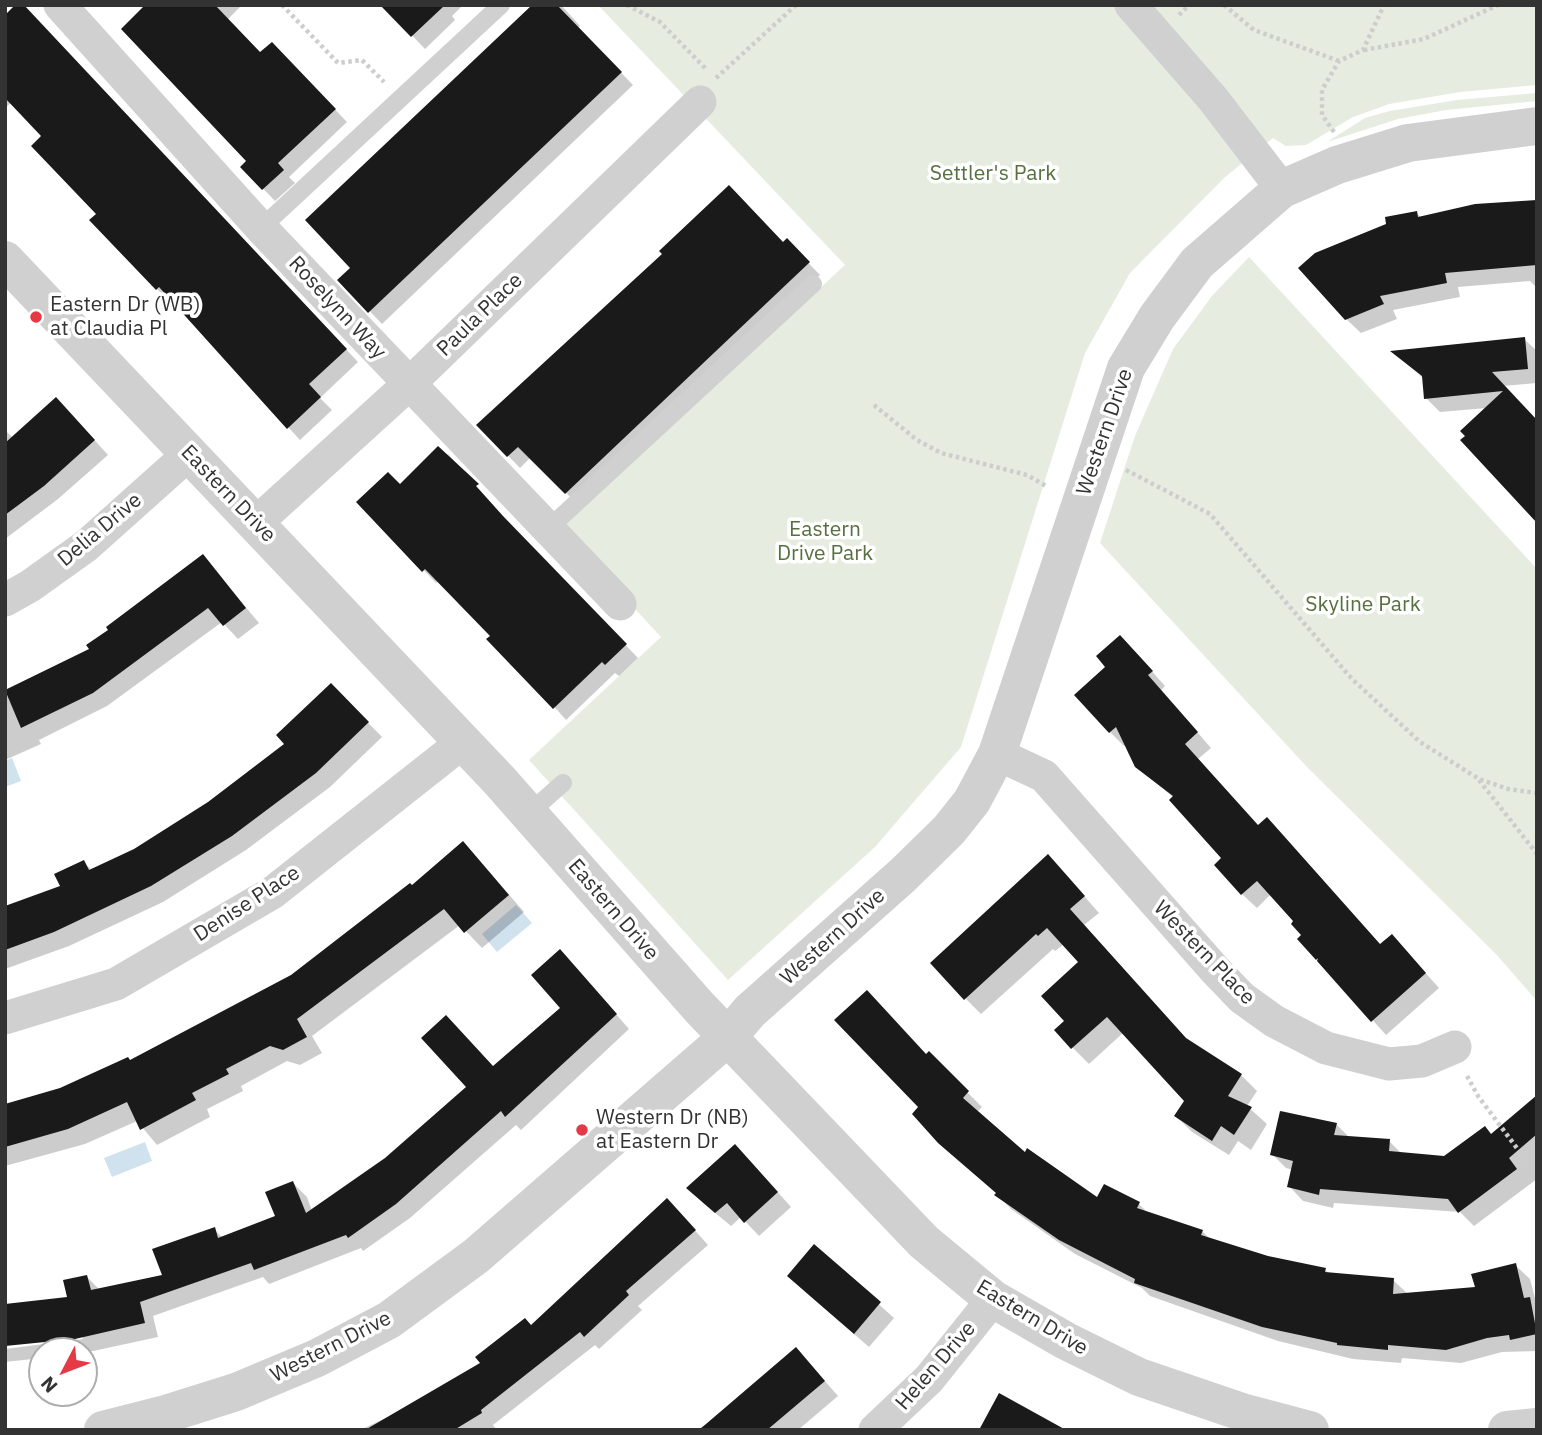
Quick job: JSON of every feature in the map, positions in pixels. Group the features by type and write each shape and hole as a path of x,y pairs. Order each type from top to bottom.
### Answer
{"street":[{"name":"Roselynn Way","path":"60,5 261,228 620,604"},
{"path":"1131,5 1213,99 1282,189"},
{"name":"Paula Place","path":"256,523 409,384 699,102"},
{"name":"Western Drive","path":"103,1430 236,1392 317,1358 389,1320 476,1256 728,1037 750,1011 949,830 972,801 997,754 1126,368 1157,317 1197,263 1282,189 1360,156 1408,143 1537,126"},
{"name":"Eastern Drive","path":"5,260 463,742 728,1037 924,1242 993,1299 1066,1341 1139,1377 1242,1412 1310,1430"},
{"name":"Delia Drive","path":"5,600 30,586 86,546 190,453"},
{"name":"Denise Place","path":"5,1018 116,984 272,893 463,742"},
{"name":"Western Place","path":"997,754 1044,776 1208,962 1242,998 1274,1021 1326,1048 1389,1064 1422,1061 1455,1047"},
{"name":"Helen Drive","path":"875,1430 929,1379 993,1299"},
{"path":"1507,1430 1537,1427"}],"lane":[{"path":"261,228 402,100 501,5"},
{"path":"549,528 813,284"},
{"path":"528,814 563,783"}],"path":[{"path":"282,5 338,63 362,60 402,100"},
{"path":"627,5 660,22 715,79 796,5"},
{"path":"1224,5 1254,30 1339,61"},
{"path":"1363,50 1384,5"},
{"path":"1334,132 1325,122 1320,106 1325,82 1339,61 1363,50 1424,39 1498,5"},
{"path":"874,404 917,440 941,453 1027,475 1046,486"},
{"path":"1121,468 1210,514 1371,698 1420,743 1479,779 1508,789 1537,793"},
{"path":"1479,779 1537,854"},
{"path":"1455,1047 1478,1096 1537,1175"}],"green space":[{"path":"598,5 1537,5 1537,85 1460,92 1389,104 1353,117 1306,145 1286,146 1273,138 1224,178 1130,273 1085,353 961,747 875,847 728,980 529,760 661,637 560,528 845,265"},
{"path":"1537,93 1537,101 1446,110 1398,119 1327,142 1365,118 1390,111 1457,100"},
{"name":"Skyline Park","path":"1249,257 1537,569 1537,1001 1496,954 1307,767 1100,543 1135,436 1173,349 1212,296"}],"water":[{"path":"12,758 21,781 5,787 5,761"},
{"path":"516,905 532,923 497,952 482,934"},
{"path":"145,1142 152,1161 112,1177 104,1158"}],"building":[{"path":"15,5 24,5 347,349 309,384 321,397 287,429 159,287 156,290 89,220 96,214 31,146 41,136 5,98 5,15"},
{"path":"145,5 215,5 260,52 272,42 336,109 278,163 284,170 262,190 240,167 246,161 121,29"},
{"path":"380,5 445,5 411,37"},
{"path":"532,5 557,5 622,72 368,313 337,280 350,268 305,220"},
{"path":"729,185 783,242 787,238 810,262 565,494 518,447 507,457 476,425 662,254 659,251"},
{"path":"1537,200 1537,265 1445,273 1447,283 1380,296 1384,304 1345,320 1298,268 1315,253 1386,224 1385,217 1417,211 1418,217 1475,204"},
{"path":"1525,337 1528,369 1492,372 1537,420 1537,523 1460,440 1465,436 1460,431 1503,391 1424,399 1422,376 1390,351"},
{"path":"56,397 95,440 44,486 5,515 5,443"},
{"path":"438,446 479,484 476,486 503,516 627,644 605,665 602,662 553,709 486,639 490,636 425,569 422,572 356,502 388,472 400,484"},
{"path":"203,554 246,608 223,626 208,608 93,693 21,728 5,690 89,649 86,645 108,630 106,627"},
{"path":"1120,635 1153,671 1148,675 1198,732 1185,744 1258,825 1267,817 1380,944 1392,934 1426,973 1371,1022 1317,961 1318,958 1316,960 1297,939 1301,935 1291,924 1293,921 1257,881 1241,895 1214,865 1221,858 1169,800 1173,796 1135,767 1116,727 1109,733 1074,695 1105,667 1096,656"},
{"path":"331,683 369,722 316,773 232,836 151,886 54,932 5,950 5,906 60,886 54,874 84,860 89,870 134,849 208,802 284,744 276,735"},
{"path":"463,841 509,895 464,933 444,909 297,1019 307,1037 283,1050 270,1046 226,1069 229,1074 192,1093 196,1100 140,1130 127,1102 68,1129 5,1147 5,1104 60,1088 128,1057 130,1060 291,975 410,883 412,885"},
{"path":"1048,854 1085,896 1070,909 1186,1038 1242,1074 1228,1096 1252,1107 1234,1135 1221,1126 1212,1141 1174,1116 1184,1101 1107,1017 1071,1049 1054,1030 1064,1021 1041,996 1078,962 1047,928 1038,936 1036,934 964,1000 930,963"},
{"path":"560,949 617,1014 505,1117 501,1111 396,1204 348,1238 346,1235 254,1270 251,1263 140,1302 145,1323 84,1337 28,1337 28,1344 5,1346 5,1304 67,1297 63,1280 87,1275 91,1290 162,1275 152,1249 215,1227 218,1238 275,1216 265,1192 293,1181 306,1213 385,1158 466,1087 421,1038 446,1015 493,1066 560,1008 531,975"},
{"path":"867,990 926,1054 929,1051 969,1091 963,1098 1025,1152 1027,1148 1097,1197 1104,1184 1140,1202 1137,1208 1203,1230 1201,1235 1268,1256 1326,1268 1325,1272 1394,1278 1393,1294 1475,1287 1471,1274 1516,1263 1524,1298 1530,1297 1537,1334 1510,1340 1509,1335 1487,1338 1446,1350 1388,1345 1388,1350 1337,1345 1262,1327 1134,1283 1135,1279 1059,1240 994,1195 996,1193 938,1143 912,1114 918,1107 834,1020"},
{"path":"1537,1095 1537,1134 1509,1158 1517,1169 1458,1213 1448,1199 1320,1189 1319,1195 1287,1187 1293,1161 1270,1155 1280,1111 1337,1123 1334,1135 1390,1139 1389,1151 1444,1156 1485,1126 1491,1134"},
{"path":"735,1144 778,1192 744,1223 727,1203 715,1213 686,1188"},
{"path":"667,1198 696,1230 626,1291 629,1295 584,1337 580,1332 481,1410 482,1413 454,1430 365,1430 480,1363 475,1357 525,1318 531,1325"},
{"path":"814,1244 881,1302 854,1334 787,1276"},
{"path":"796,1347 825,1381 767,1430 699,1430"},
{"path":"999,1393 1066,1430 979,1430"}],"place":[{"name":"Eastern Dr (WB) at Claudia Pl","path":"36,317"},
{"name":"Western Dr (NB) at Eastern Dr","path":"582,1130"}],"park label":[{"name":"Settler's Park","path":"993,174"},
{"name":"Eastern Drive Park","path":"825,542"}]}
